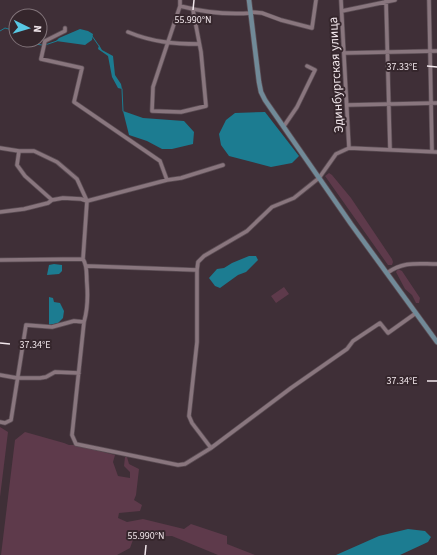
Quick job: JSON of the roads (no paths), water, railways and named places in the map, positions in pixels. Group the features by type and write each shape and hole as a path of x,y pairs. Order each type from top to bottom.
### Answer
{"street":[{"path":"180,0 180,6 153,87 152,111 182,112 206,106 199,44 193,10"},
{"path":"249,0 258,82 265,100 437,342"},
{"path":"180,6 193,10 234,14 262,13 281,20 312,28 316,0"},
{"name":"Эдинбургская улица","path":"342,0 349,148"},
{"path":"342,11 395,0"},
{"path":"429,0 432,151"},
{"path":"386,1 390,104 390,149"},
{"path":"65,28 65,31 45,40 42,59 82,68 74,102 160,161 167,180"},
{"path":"128,32 149,40 167,43 199,44"},
{"path":"344,53 437,51"},
{"path":"284,126 297,107 315,70 307,66"},
{"path":"347,105 437,104"},
{"path":"0,148 19,151 34,151 50,158 76,179 87,201 83,259 87,266 88,295 72,435 76,444 178,465 185,464 211,448 291,388 348,349 353,341 380,323 388,333 416,313"},
{"path":"211,448 192,423 189,416 197,342 198,262 204,256 247,231 272,207 294,198 319,178 336,154 349,148 437,152"},
{"path":"19,151 17,165 25,176 52,200"},
{"path":"0,212 24,209 63,198 81,199 87,201 167,180 181,178 223,165"},
{"path":"0,260 83,259"},
{"path":"387,273 399,266 408,264 437,264"},
{"path":"87,266 197,270"},
{"path":"0,422 5,423 11,420 26,325 52,327 74,321 84,322"},
{"path":"0,375 17,378 40,378 46,377 55,372 79,373"}],"water":[{"path":"80,29 93,34 92,40 85,45 56,41 59,38"},
{"path":"99,45 102,50 113,56 115,75 121,84 122,89 118,88 112,77 108,56 98,49"},
{"path":"123,111 143,118 184,121 194,132 193,144 172,149 162,149 147,141 129,135"},
{"path":"265,112 299,156 292,163 271,167 229,156 221,145 219,134 226,120 235,113"},
{"path":"249,256 256,256 258,260 246,272 238,275 220,288 215,286 209,278 217,269 224,268"},
{"path":"49,265 62,265 62,271 59,274 47,275"},
{"path":"49,297 53,298 54,302 60,303 64,311 63,318 58,323 49,325"},
{"path":"408,529 425,531 431,537 428,542 400,555 336,555 379,536"}],"waterway":[{"path":"0,31 5,28 8,29"},
{"path":"91,36 99,46"},
{"path":"48,44 57,41"},
{"path":"122,89 123,111"}]}
